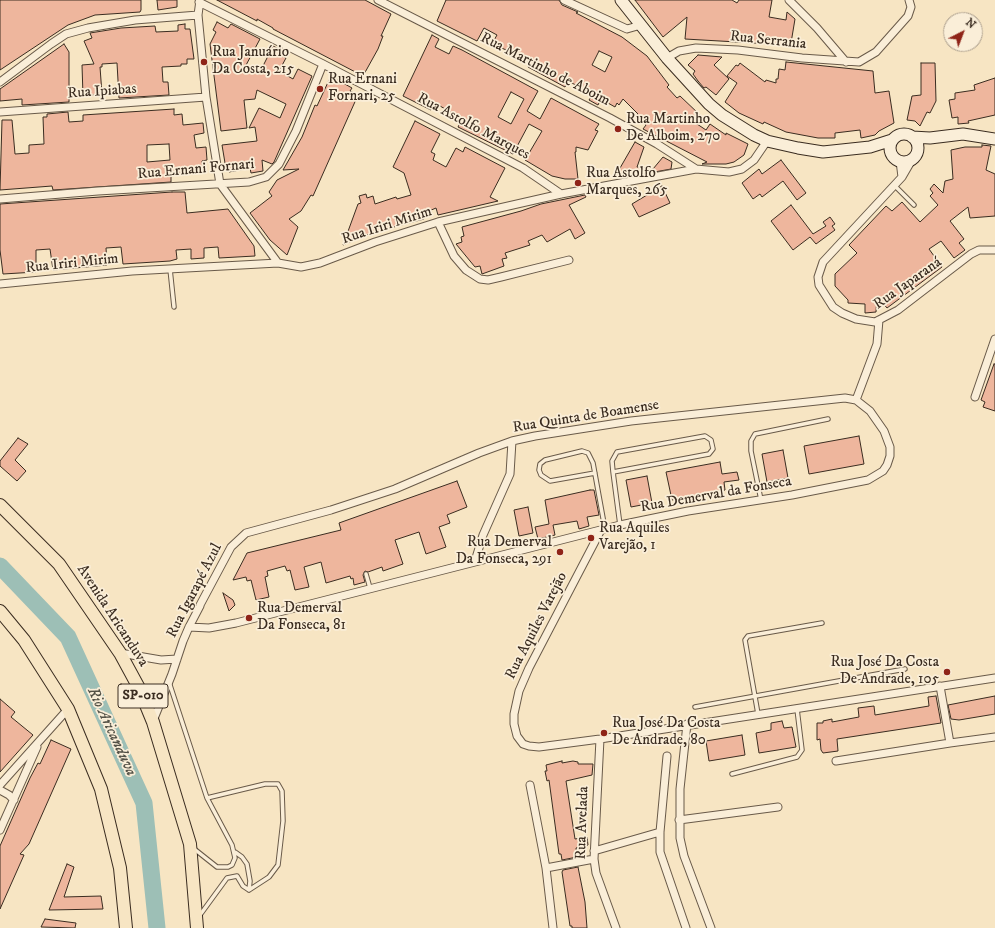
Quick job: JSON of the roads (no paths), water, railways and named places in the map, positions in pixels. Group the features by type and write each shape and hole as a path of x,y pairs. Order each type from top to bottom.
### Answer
{"highway":[{"name":"Avenida Aricanduva","path":"0,505 59,564 120,653 139,688 153,722 190,844 197,923"},
{"path":"0,611 24,640 68,709 101,789 120,868 126,928"}],"main road":[{"path":"621,0 667,58 709,104 744,130 767,141 823,152 870,147 892,140 903,134 930,138 963,134 995,139"},
{"path":"912,136 917,144 915,155"},
{"path":"870,147 897,159 915,155 930,138"},
{"path":"892,140 890,147 897,159"}],"street":[{"name":"Rua Martinho de Aboim","path":"378,0 604,115 657,144 696,168"},
{"path":"564,0 627,29 641,25"},
{"path":"789,0 817,28 846,62"},
{"name":"Rua Serrania","path":"667,58 680,51 696,48 738,50 846,62 859,62 876,52 908,16 911,7 909,0"},
{"path":"199,1 198,15 206,97 220,184 278,263"},
{"name":"Rua Astolfo Marques","path":"199,1 523,168 561,194"},
{"path":"0,82 66,34 88,28 135,20 198,15"},
{"name":"Rua Ernani Fornari","path":"0,199 98,190 249,182 266,177 280,164 296,131 323,64"},
{"name":"Rua Ipiabas","path":"0,112 206,97"},
{"name":"Rua Iriri Mirim","path":"0,284 170,269 278,263 301,267 320,263 375,242 438,222 561,194 696,168 729,172 742,168 754,160 767,141"},
{"name":"Rua Japaraná","path":"915,155 902,177 823,262 818,277 819,285 827,299 842,313 866,322 879,320 898,310 971,254 979,250 995,250"},
{"path":"897,159 902,177"},
{"path":"438,222 454,256 466,270 480,279 488,280 569,260"},
{"path":"856,400 877,344 879,320"},
{"path":"975,398 995,339"},
{"name":"Rua Quinta de Boamense","path":"240,538 246,533 331,510 395,489 485,450 512,441 552,433 692,413 822,399 844,398 856,400"},
{"name":"Rua Demerval da Fonseca","path":"189,627 221,626 620,525 688,511 761,500 868,480 883,471 887,465 890,456 888,442 884,431 870,411 856,400"},
{"path":"474,561 483,535 510,474 512,441"},
{"name":"Rua Aquiles Varejão","path":"600,739 538,747 522,744 517,736 514,714 519,691 529,668 603,530"},
{"name":"Rua Igarapé Azul","path":"153,722 189,627 231,547 240,538"},
{"name":"Rua Igarapé Azul","path":"120,653 161,660 177,659"},
{"path":"600,739 687,724 995,678"},
{"path":"940,686 950,743"},
{"path":"0,785 68,709"},
{"path":"687,724 679,820 680,838 684,856 711,928"},
{"path":"836,761 995,737"},
{"name":"Rua Avelada","path":"600,739 594,860 596,873 616,928"},
{"path":"0,830 39,741"},
{"path":"667,756 660,832 660,852 686,928"},
{"path":"530,785 546,868 552,928"},
{"path":"0,790 5,792 14,800"},
{"path":"679,820 778,807"},
{"path":"594,851 660,832"},
{"path":"546,868 594,860"}],"lane":[{"path":"894,185 914,205"},
{"path":"170,269 174,307"},
{"path":"761,500 751,452 752,441 755,434 828,419"},
{"path":"613,472 709,454 713,449 712,440 705,436 617,452 612,461 613,472 620,525"},
{"path":"595,473 550,481 541,475 539,470 540,464 546,460 582,451 588,454 595,473 603,530"},
{"path":"366,574 370,588"},
{"path":"758,714 744,646 745,640 748,636 822,623"},
{"path":"696,707 905,669"},
{"path":"169,681 207,798 234,851 235,858 232,865 222,868 212,864 190,844"},
{"path":"732,774 798,757 802,750 797,708"},
{"path":"207,798 265,784 276,783 281,786 282,821 278,865 269,877 249,890"},
{"path":"234,851 242,857 247,864 250,881 249,890"},
{"path":"197,923 227,878 237,876 243,886 249,890"}],"waterway":[{"name":"Rio Aricanduva","path":"0,566 68,637 144,803 157,928"}],"place":[{"name":"Rua Januário Da Costa, 215","path":"204,62"},
{"name":"Rua Ernani Fornari, 25","path":"320,89"},
{"name":"Rua Martinho De Alboim, 270","path":"618,129"},
{"name":"Rua Astolfo Marques, 265","path":"578,183"},
{"name":"Rua Aquiles Varejão, 1","path":"591,538"},
{"name":"Rua Demerval Da Fonseca, 291","path":"560,552"},
{"name":"Rua Demerval Da Fonseca, 81","path":"249,618"},
{"name":"Rua José Da Costa De Andrade, 105","path":"947,672"},
{"name":"Rua José Da Costa De Andrade, 80","path":"604,733"}]}
